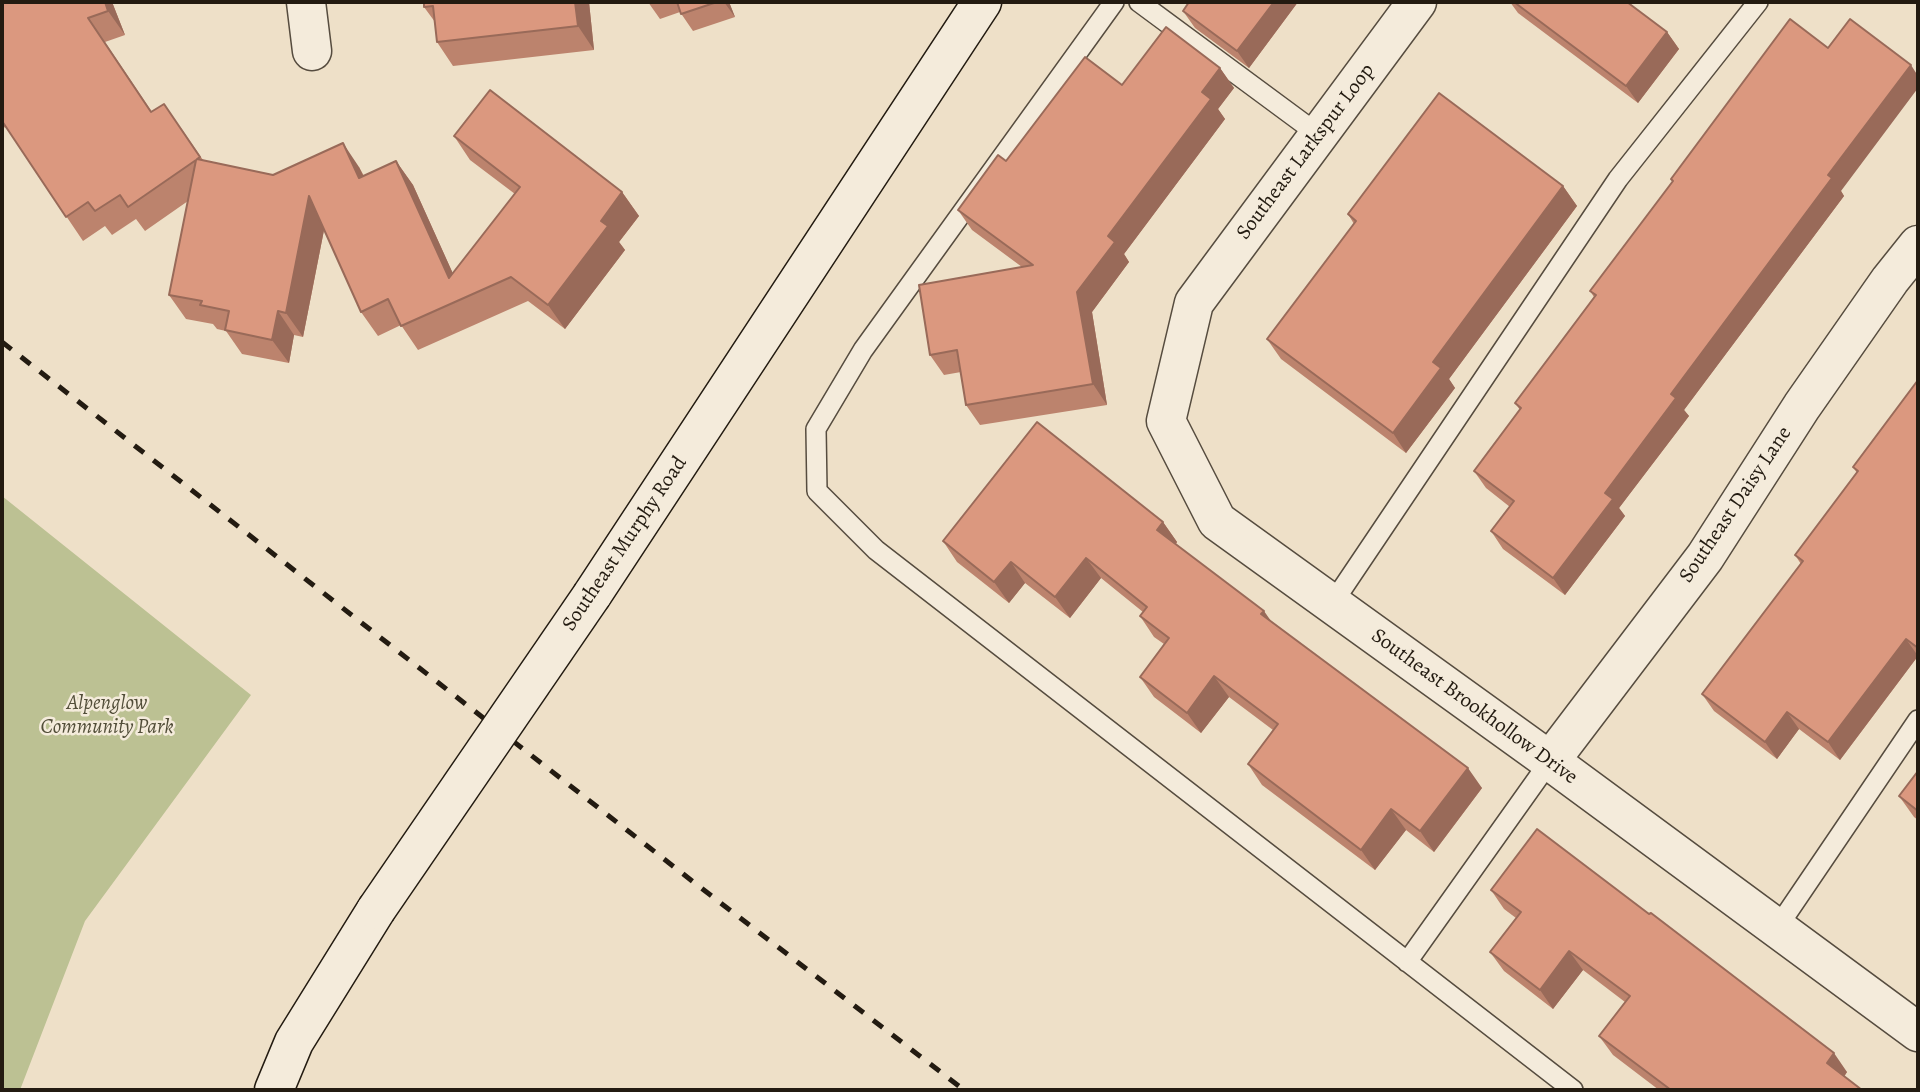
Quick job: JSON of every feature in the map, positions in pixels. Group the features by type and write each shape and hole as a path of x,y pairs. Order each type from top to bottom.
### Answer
{"street":[{"path":"306,2 312,51"},
{"name":"Southeast Murphy Road","path":"274,1090 294,1042 376,910 592,595 982,2"},
{"name":"Southeast Larkspur Loop","path":"1194,303 1417,2"},
{"name":"Southeast Daisy Lane","path":"1550,761 1705,557 1802,406 1890,280 1918,246"},
{"name":"Southeast Brookhollow Drive","path":"1194,303 1166,421 1217,521 1550,761 1918,1032"}],"lane":[{"path":"1114,2 863,350 816,429 817,491 876,550 1573,1090"},
{"path":"1139,2 1319,135"},
{"path":"1332,604 1618,179 1758,2"},
{"path":"1777,928 1918,720"},
{"path":"1407,962 1550,761"}],"green space":[{"name":"Alpenglow Community Park","path":"2,496 251,695 85,921 20,1090 2,1090"}],"building":[{"path":"2,2 105,2 108,11 88,18 151,112 164,104 200,157 197,159 273,175 343,143 359,178 396,161 449,278 520,187 454,136 490,90 622,192 601,221 608,226 548,305 511,277 401,326 388,299 361,312 309,196 286,313 278,311 272,340 225,330 229,311 200,305 202,301 169,295 196,160 128,207 120,195 95,211 88,202 66,217 2,121"},
{"path":"424,2 575,2 578,26 437,42 433,6 424,7"},
{"path":"677,2 717,2 681,14"},
{"path":"1189,2 1274,2 1237,51 1183,11"},
{"path":"1514,2 1627,2 1667,32 1626,86"},
{"path":"1790,19 1828,48 1850,19 1911,65 1828,175 1832,178 1671,394 1676,398 1605,493 1613,499 1553,578 1491,531 1514,501 1474,471 1521,408 1515,403 1596,295 1590,291"},
{"path":"1166,27 1220,68 1202,92 1211,99 1108,236 1115,242 1077,292 1093,384 966,405 957,350 930,355 919,285 1033,265 958,210 998,155 1006,161 1085,57 1122,85"},
{"path":"1439,93 1563,186 1433,362 1441,368 1393,433 1267,339 1356,221 1348,214"},
{"path":"1918,380 1918,648 1906,639 1828,742 1787,712 1765,742 1702,694 1803,561 1795,555 1858,471 1853,467"},
{"path":"1037,422 1163,522 1157,530 1264,611 1261,614 1468,768 1420,831 1391,809 1361,850 1248,764 1278,724 1214,676 1187,713 1140,677 1169,638 1140,616 1147,607 1086,558 1055,597 1011,562 994,582 943,541"},
{"path":"1918,771 1918,811 1899,796"},
{"path":"1537,829 1834,1053 1827,1063 1862,1090 1671,1090 1599,1036 1630,996 1569,951 1540,990 1490,952 1521,912 1491,890"}],"railway":[{"path":"2,342 964,1090"}]}
